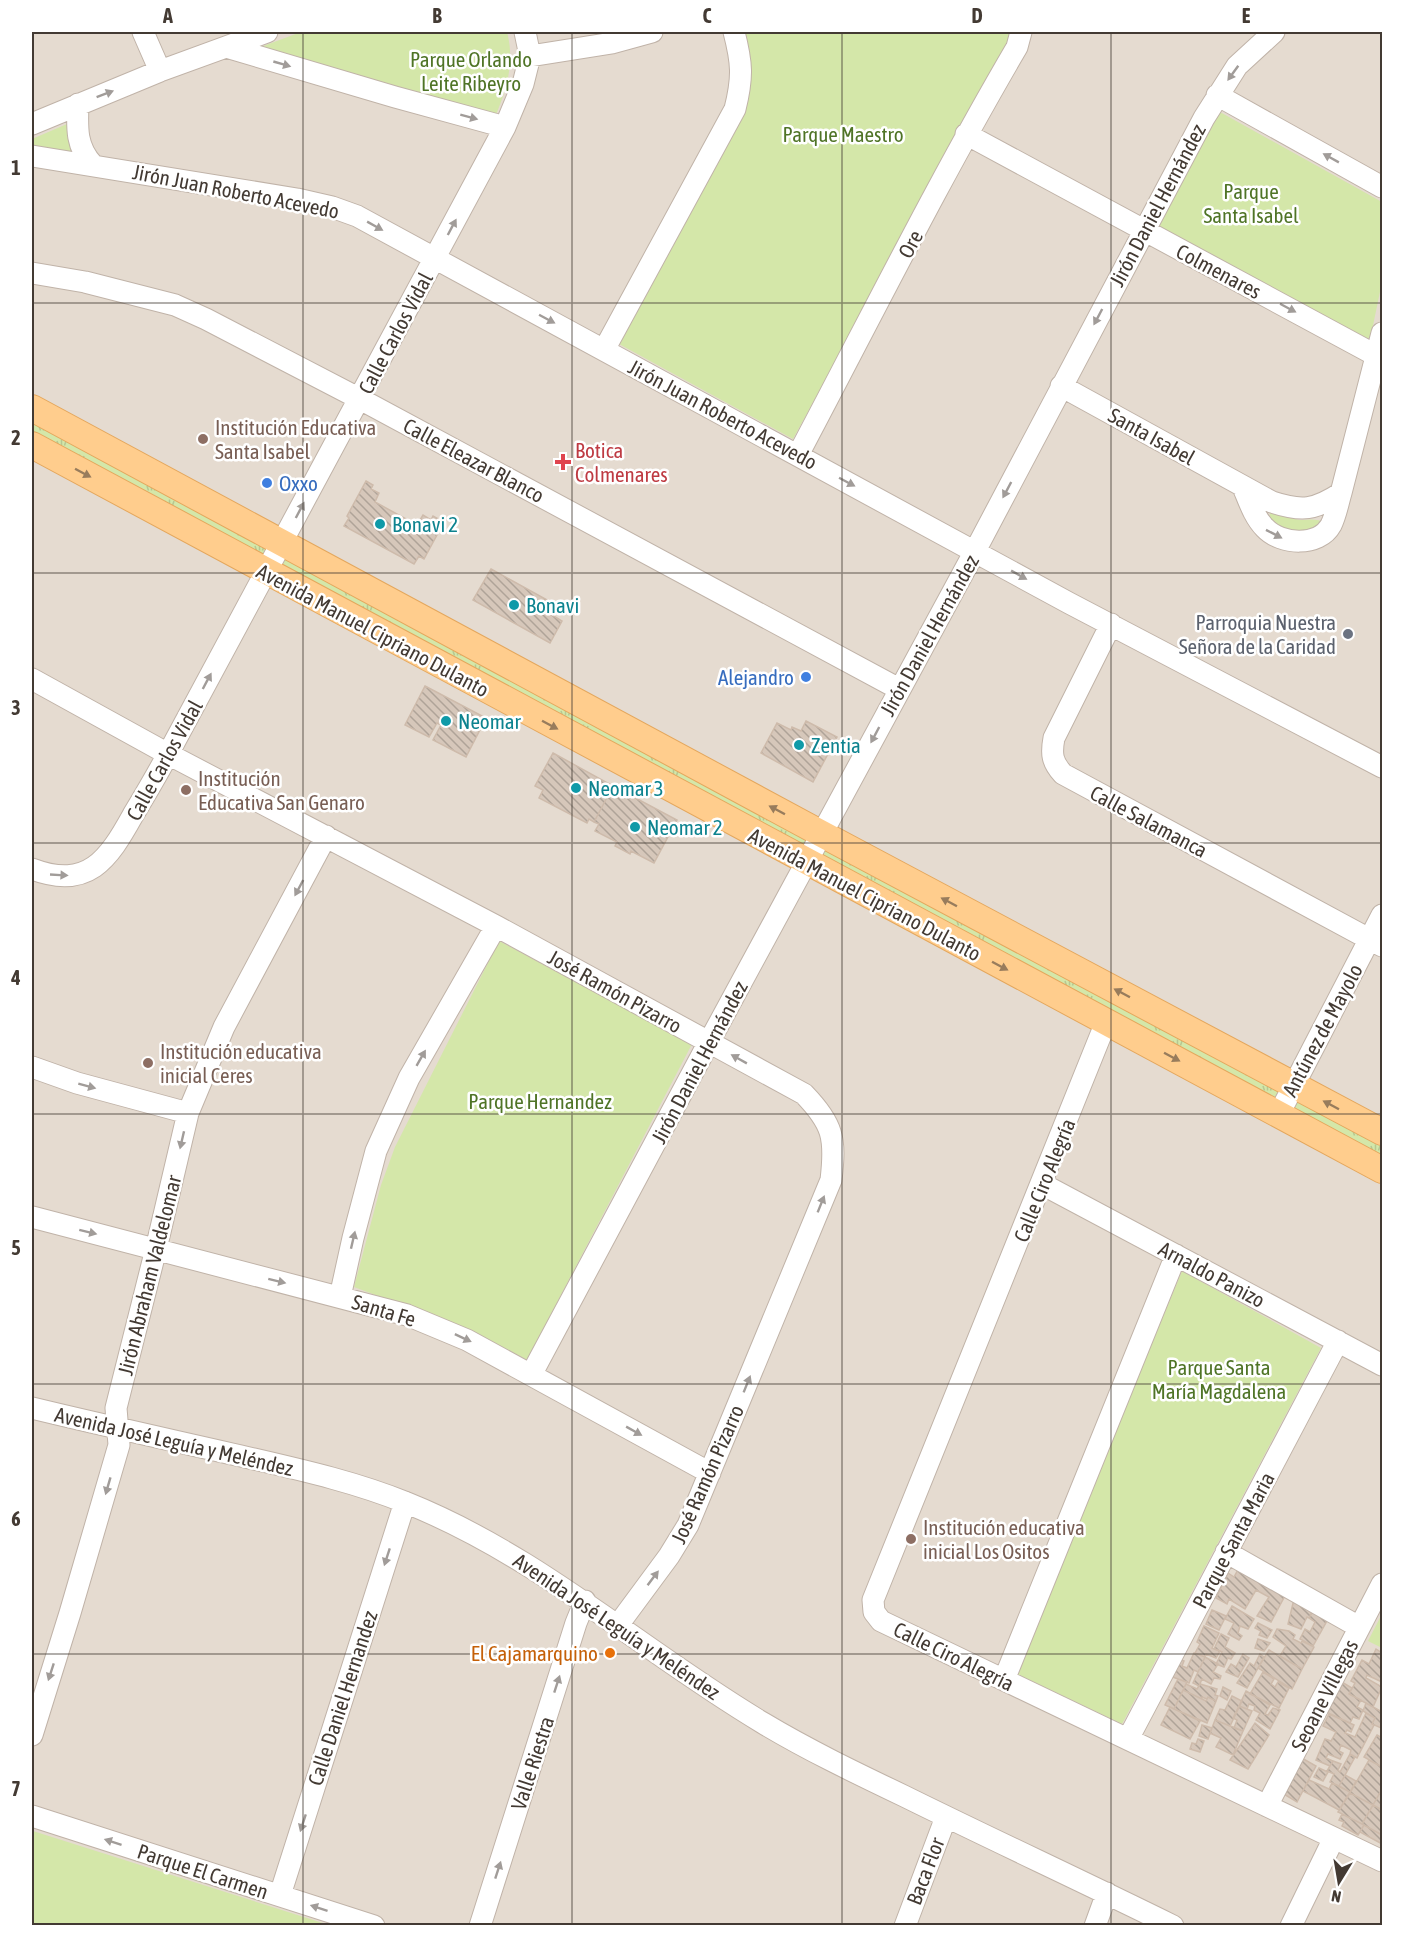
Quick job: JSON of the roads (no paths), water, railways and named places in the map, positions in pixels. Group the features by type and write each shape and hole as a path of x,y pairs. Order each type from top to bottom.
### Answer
{"main road":[{"name":"Avenida Manuel Cipriano Dulanto","path":"32,408 822,834 1383,1132"},
{"name":"Avenida Manuel Cipriano Dulanto","path":"32,445 1383,1170"}],"street":[{"path":"143,32 160,71"},
{"path":"32,124 160,71 267,32"},
{"name":"Calle Carlos Vidal","path":"32,869 47,875 69,876 103,861 116,847 505,127 524,84 530,56 525,32"},
{"path":"530,56 612,43 652,32"},
{"path":"604,350 735,109 741,86 742,63 734,32"},
{"name":"Ore","path":"798,455 938,192 966,134 1017,47 1021,32"},
{"name":"Jirón Daniel Hernández","path":"531,1376 975,551 1217,95 1237,66 1274,32"},
{"path":"225,47 505,127"},
{"path":"1217,95 1383,187"},
{"path":"78,104 79,144 85,157 93,165"},
{"name":"Colmenares","path":"966,134 1377,356"},
{"name":"Jirón Juan Roberto Acevedo","path":"32,156 297,199 332,207 357,216 975,551 1383,767"},
{"name":"Calle Eleazar Blanco","path":"32,273 85,282 175,305 206,319 360,399 899,689"},
{"path":"1243,487 1254,513 1265,529 1275,536 1292,541 1308,541 1321,536 1331,525 1383,333"},
{"name":"Santa Isabel","path":"1061,386 1272,502 1289,508 1308,509 1324,504 1341,493"},
{"name":"Calle Salamanca","path":"1111,624 1054,738 1051,752 1054,763 1063,774 1376,942"},
{"name":"José Ramón Pizarro","path":"32,679 168,754 496,926 804,1094 823,1113 831,1134 834,1155 831,1180 688,1526 669,1556 618,1624"},
{"name":"Jirón Abraham Valdelomar","path":"32,1735 119,1445 116,1408 188,1113 224,1027 326,836"},
{"name":"Antúnez de Mayolo","path":"1279,1114 1376,942 1383,915"},
{"path":"340,1297 376,1151 409,1078 496,926"},
{"name":"Calle Ciro Alegría","path":"1106,1022 873,1600 874,1612 881,1621 1383,1861"},
{"path":"32,1067 77,1083 188,1113"},
{"name":"Arnaldo Panizo","path":"1042,1184 1383,1365"},
{"name":"Santa Fe","path":"32,1217 407,1315 434,1325 467,1340 710,1473"},
{"path":"1004,1680 1176,1255"},
{"name":"Parque Santa Maria","path":"1128,1739 1338,1341"},
{"name":"Avenida José Leguía y Meléndez","path":"32,1408 333,1478 405,1502 488,1540 585,1601 714,1692 765,1724 847,1768 1173,1926"},
{"name":"Calle Daniel Hernandez","path":"280,1895 405,1502"},
{"path":"1226,1552 1359,1627"},
{"name":"Seoane Villegas","path":"1268,1806 1383,1584"},
{"name":"Valle Riestra","path":"480,1926 576,1623 585,1601"},
{"name":"Parque El Carmen","path":"32,1816 374,1926"},
{"name":"Baca Flor","path":"905,1926 946,1817"},
{"path":"1292,1926 1334,1838"},
{"path":"1095,1926 1107,1893"}],"place":[{"name":"Institución Educativa Santa Isabel","path":"203,439"},
{"name":"Botica Colmenares","path":"563,462"},
{"name":"Oxxo","path":"267,483"},
{"name":"Bonavi 2","path":"380,524"},
{"name":"Bonavi","path":"514,605"},
{"name":"Parroquia Nuestra Señora de la Caridad","path":"1348,634"},
{"name":"Alejandro","path":"806,677"},
{"name":"Neomar","path":"446,721"},
{"name":"Zentia","path":"799,745"},
{"name":"Neomar 3","path":"576,788"},
{"name":"Institución Educativa San Genaro","path":"186,790"},
{"name":"Neomar 2","path":"635,827"},
{"name":"Institución educativa inicial Ceres","path":"148,1063"},
{"name":"Institución educativa inicial Los Ositos","path":"911,1539"},
{"name":"El Cajamarquino","path":"610,1653"}],"park label":[{"name":"Parque Orlando Leite Ribeyro","path":"471,71"},
{"name":"Parque Maestro","path":"843,134"},
{"name":"Parque Santa Isabel","path":"1251,203"},
{"name":"Parque Hernandez","path":"540,1101"},
{"name":"Parque Santa María Magdalena","path":"1219,1379"}]}
